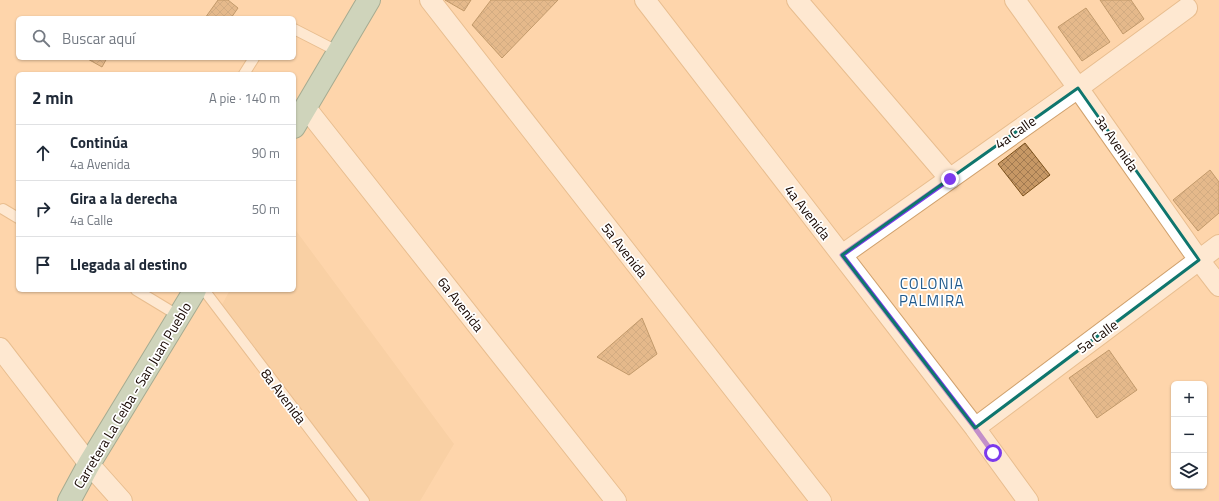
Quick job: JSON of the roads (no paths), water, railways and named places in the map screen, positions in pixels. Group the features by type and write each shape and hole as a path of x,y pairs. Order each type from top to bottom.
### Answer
{"main road":[{"path":"296,124 369,0"},
{"name":"Carretera La Ceiba - San Juan Pueblo","path":"69,501 89,464 194,292"}],"street":[{"name":"5a Avenida","path":"430,0 821,501"},
{"name":"4a Avenida","path":"645,0 975,428 1028,501"},
{"path":"797,0 950,179"},
{"name":"3a Avenida","path":"1015,0 1219,286"},
{"name":"4a Calle","path":"842,255 1078,88 1187,8"},
{"name":"6a Avenida","path":"306,108 616,501"},
{"name":"5a Calle","path":"975,428 1219,245"},
{"path":"0,348 89,464 122,501"}],"lane":[{"path":"296,30 339,52"},
{"path":"245,72 253,60"},
{"path":"2,209 16,217"},
{"path":"139,292 179,316"},
{"name":"8a Avenida","path":"206,292 364,501"}],"district":[{"name":"COLONIA PALMIRA","path":"932,292"}]}
